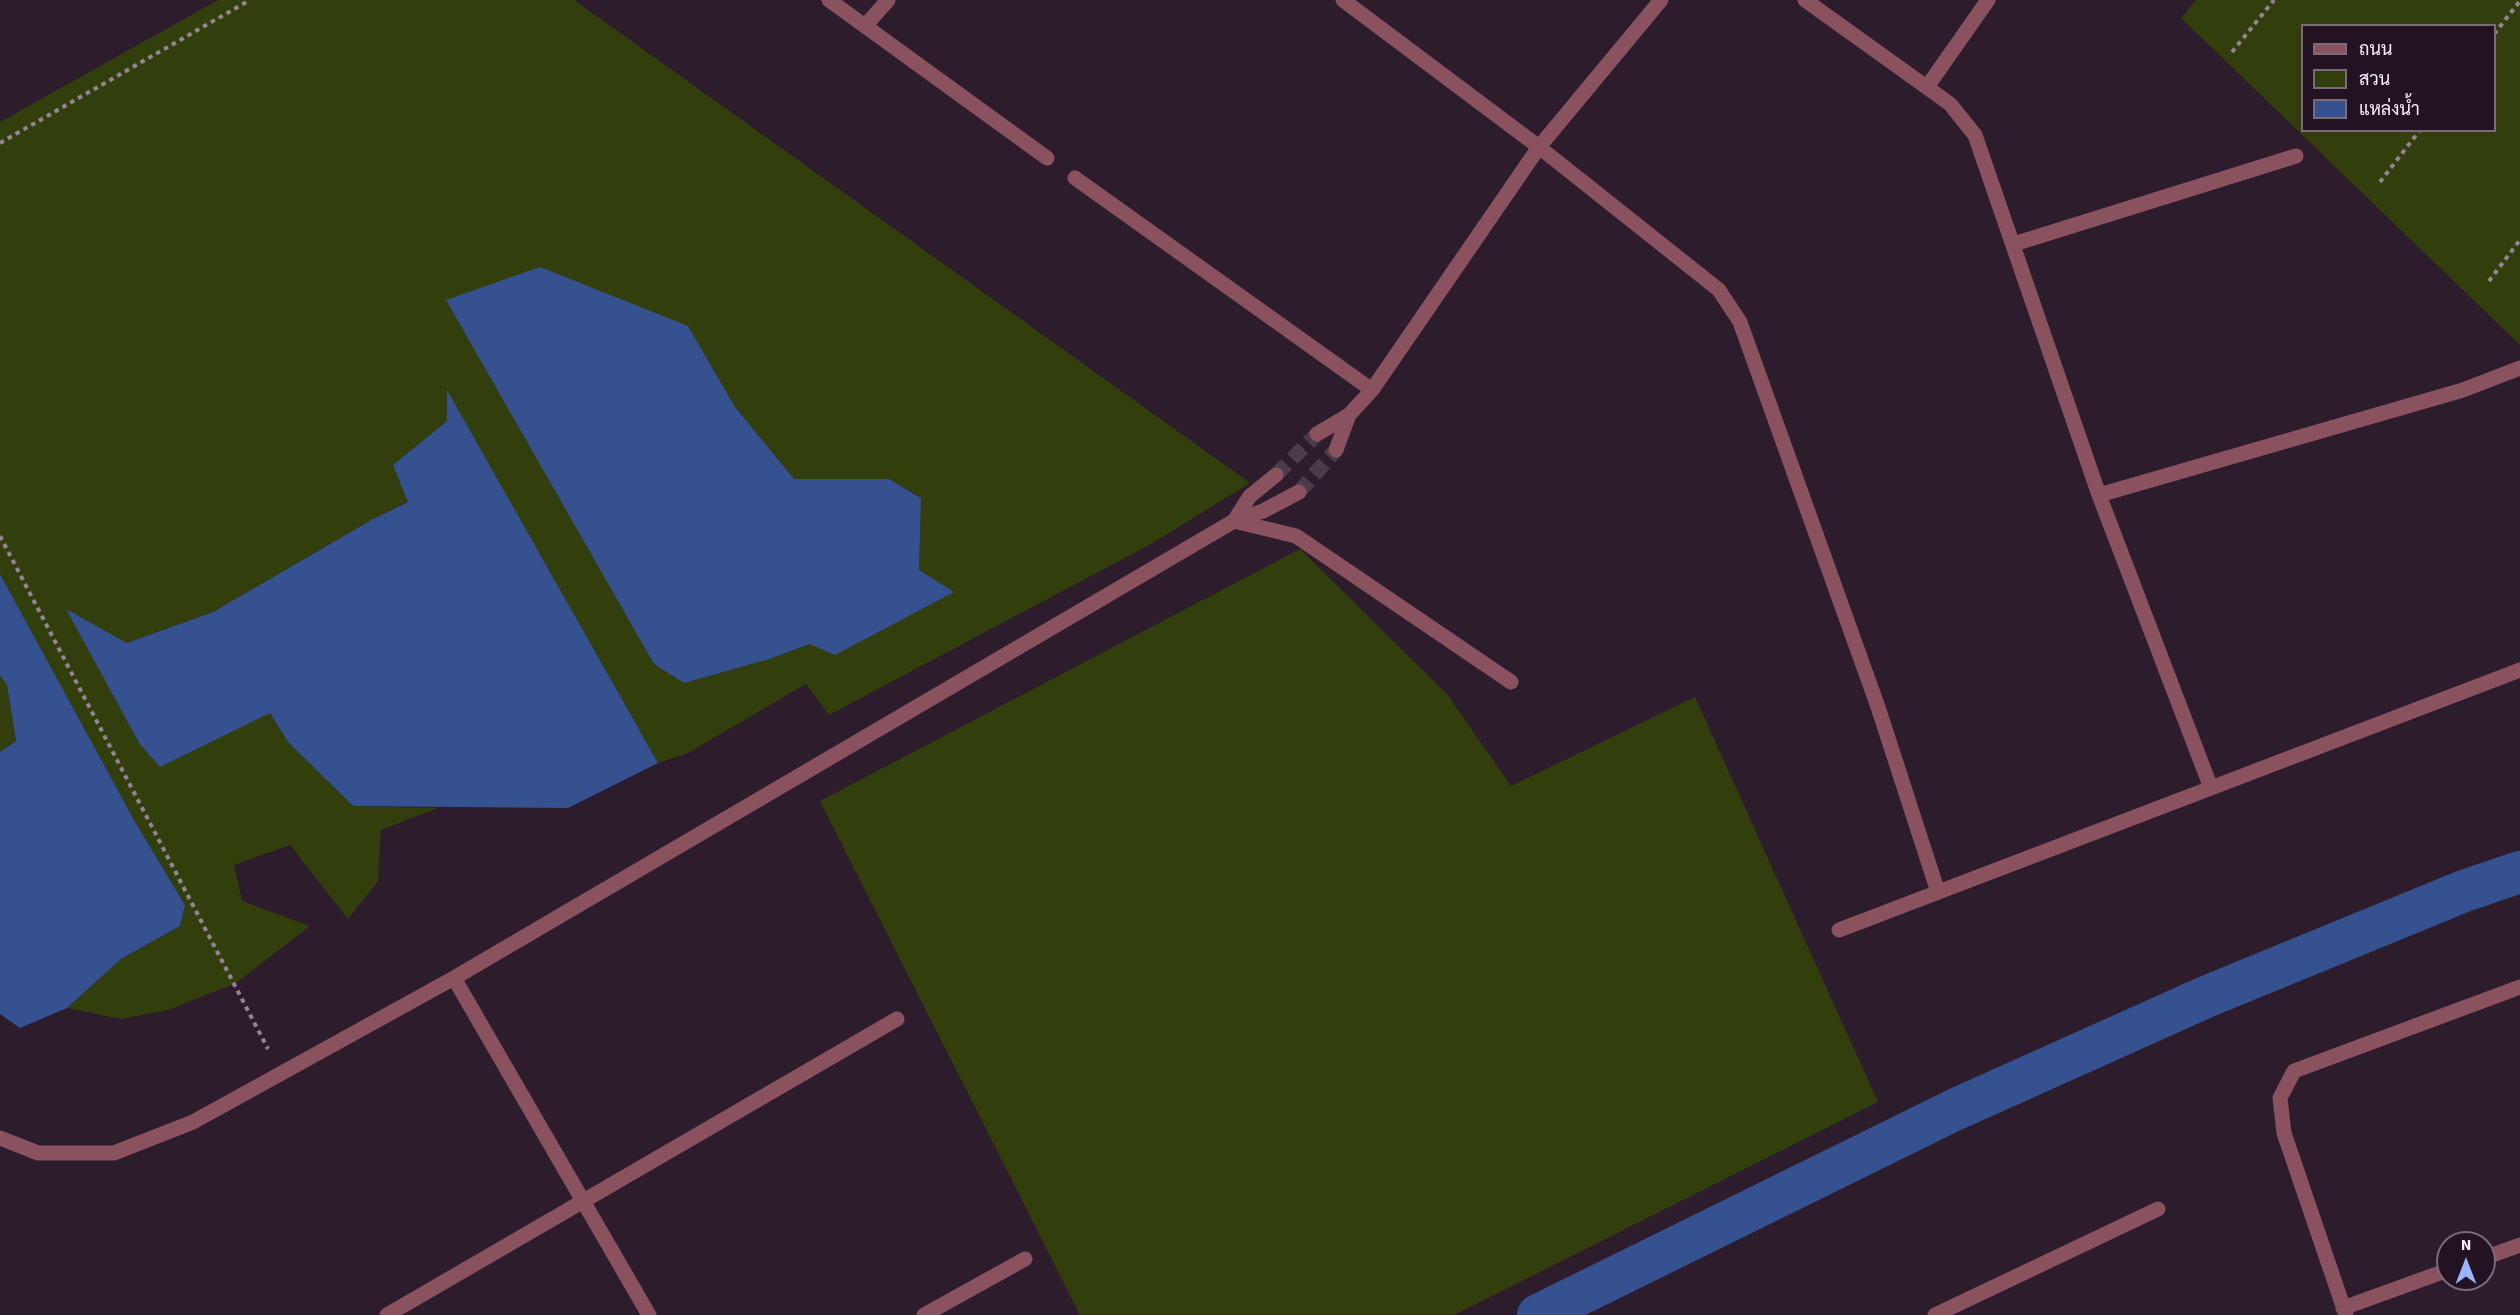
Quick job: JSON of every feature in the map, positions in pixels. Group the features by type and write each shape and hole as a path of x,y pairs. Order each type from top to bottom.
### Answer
{"street":[{"path":"829,0 1047,158"},
{"path":"865,26 888,0"},
{"path":"1343,0 1539,147 1719,290 1740,322 1878,707 1938,892"},
{"path":"1317,434 1349,415 1372,390 1539,147 1661,0"},
{"path":"1806,0 1950,104 1975,135 2099,495 2211,788"},
{"path":"1927,87 1989,0"},
{"path":"2014,244 2296,156"},
{"path":"1075,178 1372,390"},
{"path":"2099,495 2463,390 2520,369"},
{"path":"1336,450 1349,415"},
{"path":"1234,520 1250,496 1276,474"},
{"path":"0,1138 38,1153 114,1153 193,1122 454,978 1234,520 1263,511 1299,492"},
{"path":"1234,520 1296,536 1511,682"},
{"path":"1839,930 2520,670"},
{"path":"454,978 649,1315"},
{"path":"2436,1275 2345,1312 2284,1132 2280,1098 2294,1071 2520,987"},
{"path":"387,1315 897,1020"},
{"path":"1935,1315 2158,1209"},
{"path":"2496,1253 2520,1245"},
{"path":"929,1314 1025,1259"}],"path":[{"path":"0,143 250,0"},
{"path":"2232,52 2274,0"},
{"path":"2496,32 2520,2"},
{"path":"2380,182 2418,132"},
{"path":"2489,281 2520,240"},
{"path":"0,536 281,1074"}],"green space":[{"path":"218,0 574,0 1250,483 1151,544 829,715 806,684 688,753 658,763 447,391 447,421 393,465 409,501 373,519 213,612 127,643 67,610 139,743 270,713 288,742 353,806 438,808 381,830 378,881 348,919 290,845 234,865 242,901 310,926 236,983 168,1010 121,1019 67,1008 121,959 180,926 185,905 134,820 0,574 0,122","holes":["688,326 735,407 794,479 889,479 920,497 919,570 953,592 769,659"]},
{"path":"2196,0 2520,0 2520,345 2181,18"},
{"path":"1300,549 1447,694 1511,786 1695,697 1878,1102 1454,1315 1080,1315 820,801"},
{"path":"0,675 7,685 16,741 0,752"}],"water":[{"path":"540,267 688,326 735,407 794,479 889,479 921,498 919,570 954,592 835,655 810,644 769,659 684,683 654,664 446,300"},
{"path":"447,390 658,763 568,808 353,806 288,742 270,713 160,767 139,743 66,609 127,643 213,612 373,519 408,502 393,465 447,421"},
{"path":"0,574 134,820 185,905 180,926 121,959 67,1008 20,1028 0,1014 0,752 16,741 7,685 0,675"}],"waterway":[{"path":"1538,1315 1954,1110 2208,996 2464,891 2520,872"}],"tunnel":[{"path":"1276,475 1317,434"},
{"path":"1299,492 1336,450"}]}
